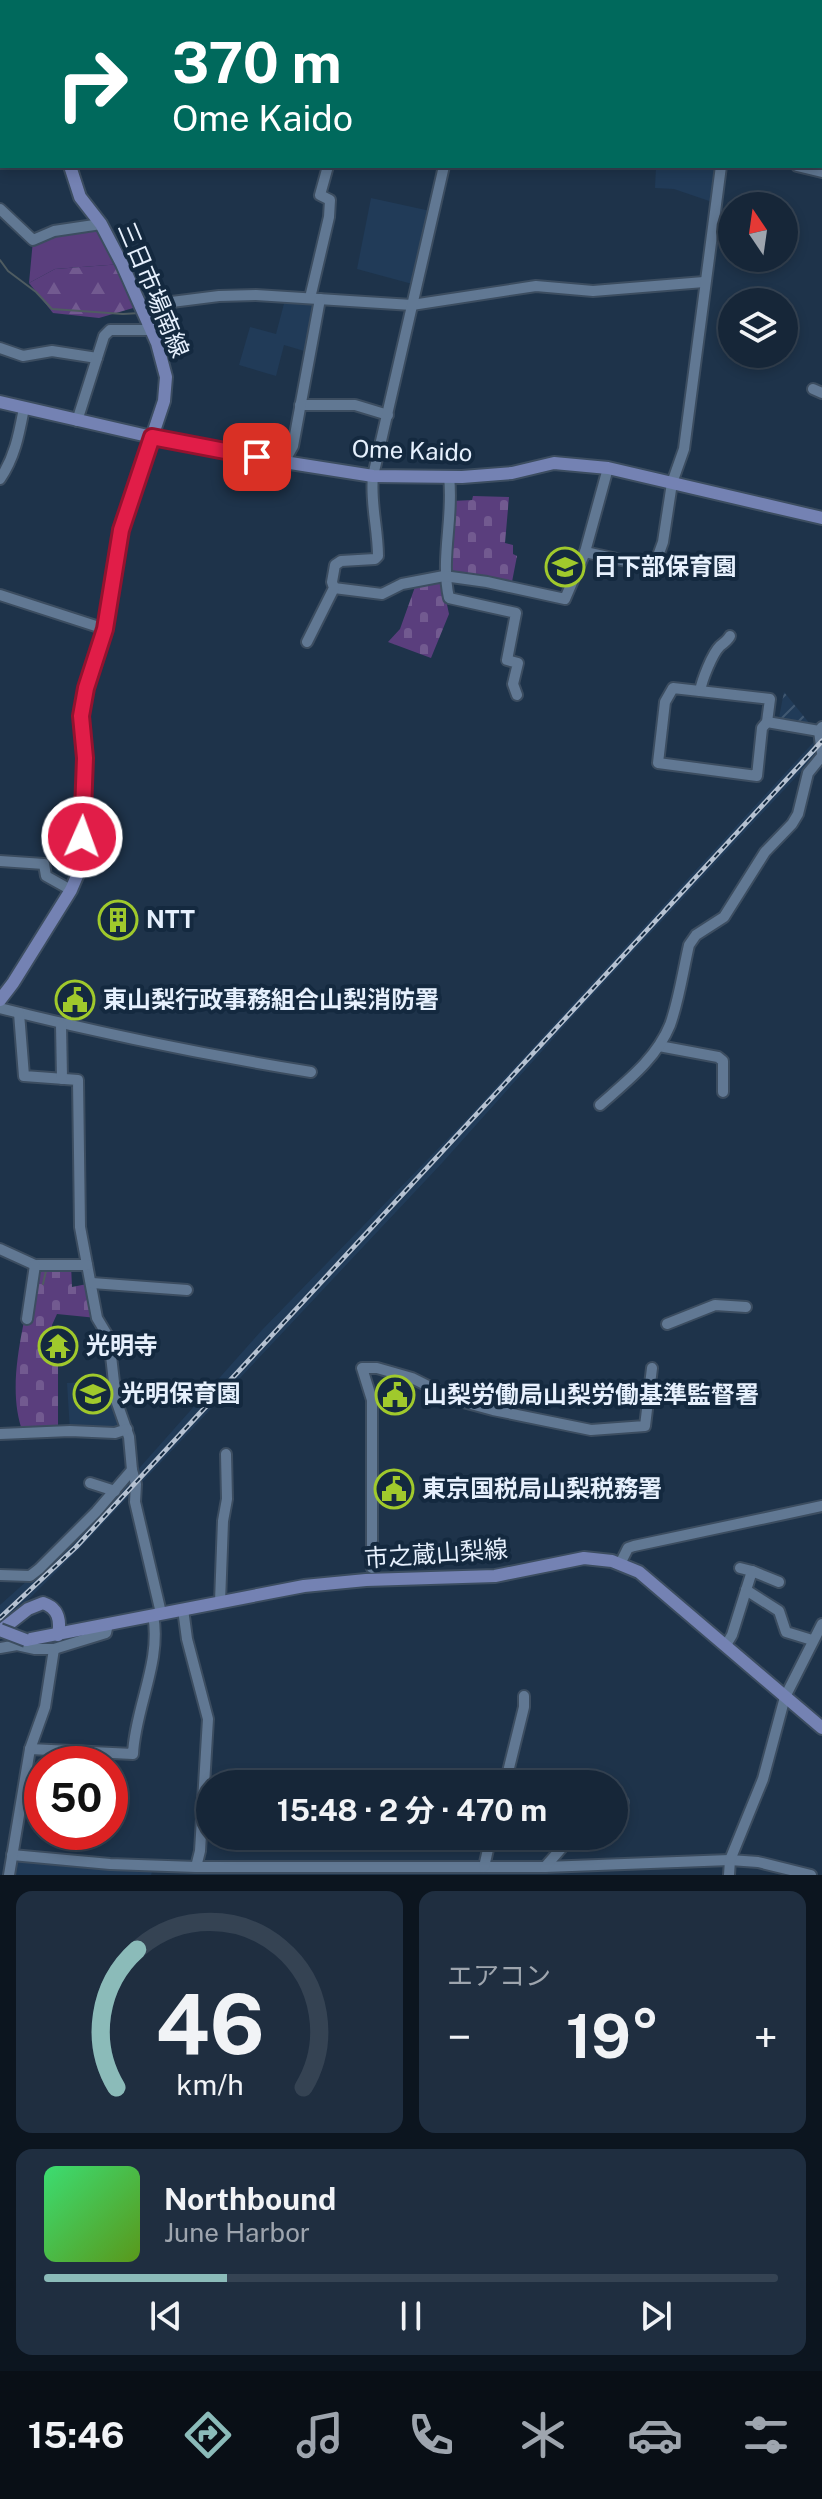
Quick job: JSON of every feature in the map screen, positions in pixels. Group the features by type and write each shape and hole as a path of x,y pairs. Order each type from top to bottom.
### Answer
{"main road":[{"name":"三日市場南線","path":"0,1000 71,890 80,869 85,758 81,716 86,688 105,629 121,530 164,401 166,377 163,359 101,224 80,197 71,168"},
{"name":"Ome Kaido","path":"0,402 152,437 373,476 449,477 512,473 554,463 608,468 822,518"},
{"name":"市之蔵山梨線","path":"0,1630 26,1640 320,1585 366,1580 495,1576 584,1558 620,1564 639,1572 822,1728"},
{"path":"0,1630 28,1609 43,1603 57,1613 58,1635"}],"street":[{"path":"284,462 293,446 329,217 330,200 320,195 327,168"},
{"path":"307,642 334,588 335,565 341,561 375,559 378,556 377,524 371,493 373,476 444,168"},
{"path":"585,552 654,567 663,542 672,483 684,449 721,168"},
{"path":"0,209 33,240 54,231 101,224"},
{"path":"140,306 219,296 286,296 412,305 536,286 593,291 704,282"},
{"path":"77,421 104,336 110,330 151,330"},
{"path":"0,348 23,356 52,351 97,358"},
{"path":"300,405 355,405 388,415"},
{"path":"0,479 15,449 24,408"},
{"path":"334,588 382,594 402,584 444,576 565,599 585,552 608,468"},
{"path":"449,477 452,501 447,521 444,576 449,598 516,613 507,660 518,663 513,684 517,695"},
{"path":"0,595 105,629"},
{"path":"700,691 702,676 709,670 719,647 730,636"},
{"path":"673,688 700,691 770,699 767,722 762,728 757,776 658,763 665,702 673,688"},
{"path":"600,1105 642,1067 659,1046 671,1023 689,945 696,935 724,917 765,852 798,814 808,773 822,755 820,729 767,722"},
{"path":"0,861 44,864 46,876 71,890"},
{"path":"0,1008 205,1055 311,1072"},
{"path":"19,1013 24,1076 78,1080 77,1192 80,1227 97,1318 109,1338 116,1400 127,1429 136,1484 135,1502 157,1614 155,1645 134,1731 133,1754 128,1754"},
{"path":"61,1024 62,1079"},
{"path":"659,1046 718,1057 723,1061 723,1092"},
{"path":"0,1249 35,1265 87,1265"},
{"path":"27,1319 35,1265"},
{"path":"92,1283 187,1290"},
{"path":"667,1324 715,1305 746,1307"},
{"path":"372,1568 372,1400 362,1368 377,1368 412,1378 456,1400 479,1407 591,1430 645,1426 652,1368"},
{"path":"0,1434 115,1433 127,1429"},
{"path":"220,1602 223,1521 227,1499 226,1454"},
{"path":"0,1575 30,1576 132,1470"},
{"path":"90,1483 115,1491"},
{"path":"620,1564 628,1548 634,1546 822,1506"},
{"path":"740,1568 779,1582"},
{"path":"726,1645 752,1571"},
{"path":"746,1590 779,1611 786,1632 812,1640"},
{"path":"183,1609 187,1639 208,1719 200,1851 196,1867"},
{"path":"0,1648 17,1645 54,1649 106,1633 108,1624"},
{"path":"729,1875 730,1860 763,1779 785,1697 822,1624"},
{"path":"31,1746 45,1707 54,1649"},
{"path":"508,1770 524,1696"},
{"path":"9,1875 24,1784"},
{"path":"484,1867 488,1850"},
{"path":"537,1869 558,1850"},
{"path":"12,1855 152,1871 196,1867 277,1871 484,1867 537,1869 730,1860 758,1862 811,1875"}],"shaded area":[{"path":"656,168 721,168 715,203 674,189 655,188"},
{"path":"371,198 435,212 416,285 357,269"},
{"path":"286,296 320,299 311,353 284,345 276,376 239,365 250,327 276,334"},
{"path":"784,692 810,724 779,718"},
{"path":"822,733 822,749 576,1013 442,1163 82,1546 25,1603 0,1622 0,1605 126,1483 262,1330 464,1122"},
{"path":"112,1381 127,1429 70,1431 67,1383"},
{"path":"16,1861 152,1872 151,1875 15,1875"}],"green space":[{"path":"101,224 122,264 55,269 29,283 33,240"},
{"path":"122,264 140,306 99,318 53,313 29,283 55,269"},
{"path":"473,496 509,497 505,543 513,545 513,554 517,556 511,587 447,578 452,501 472,500"},
{"path":"442,581 449,614 431,658 388,642 400,629 416,584"},
{"path":"35,1265 71,1265 72,1287 92,1283 97,1318 57,1314 52,1325 52,1354 58,1365 58,1432 23,1433 18,1413 16,1371"}],"waterway":[{"path":"0,260 8,271 36,292 52,309 140,313"},
{"path":"43,1284 46,1271 59,1270"}],"railway":[{"path":"0,1618 76,1547 822,741"}],"place":[{"name":"日下部保育園","path":"565,567"},
{"name":"NTT","path":"118,920"},
{"name":"東山梨行政事務組合山梨消防署","path":"75,1000"},
{"name":"光明寺","path":"58,1346"},
{"name":"光明保育園","path":"93,1394"},
{"name":"山梨労働局山梨労働基準監督署","path":"395,1395"},
{"name":"東京国税局山梨税務署","path":"394,1489"}],"route":[{"path":"82,837 85,758 81,716 86,688 105,629 121,530 152,437 257,457"}]}
